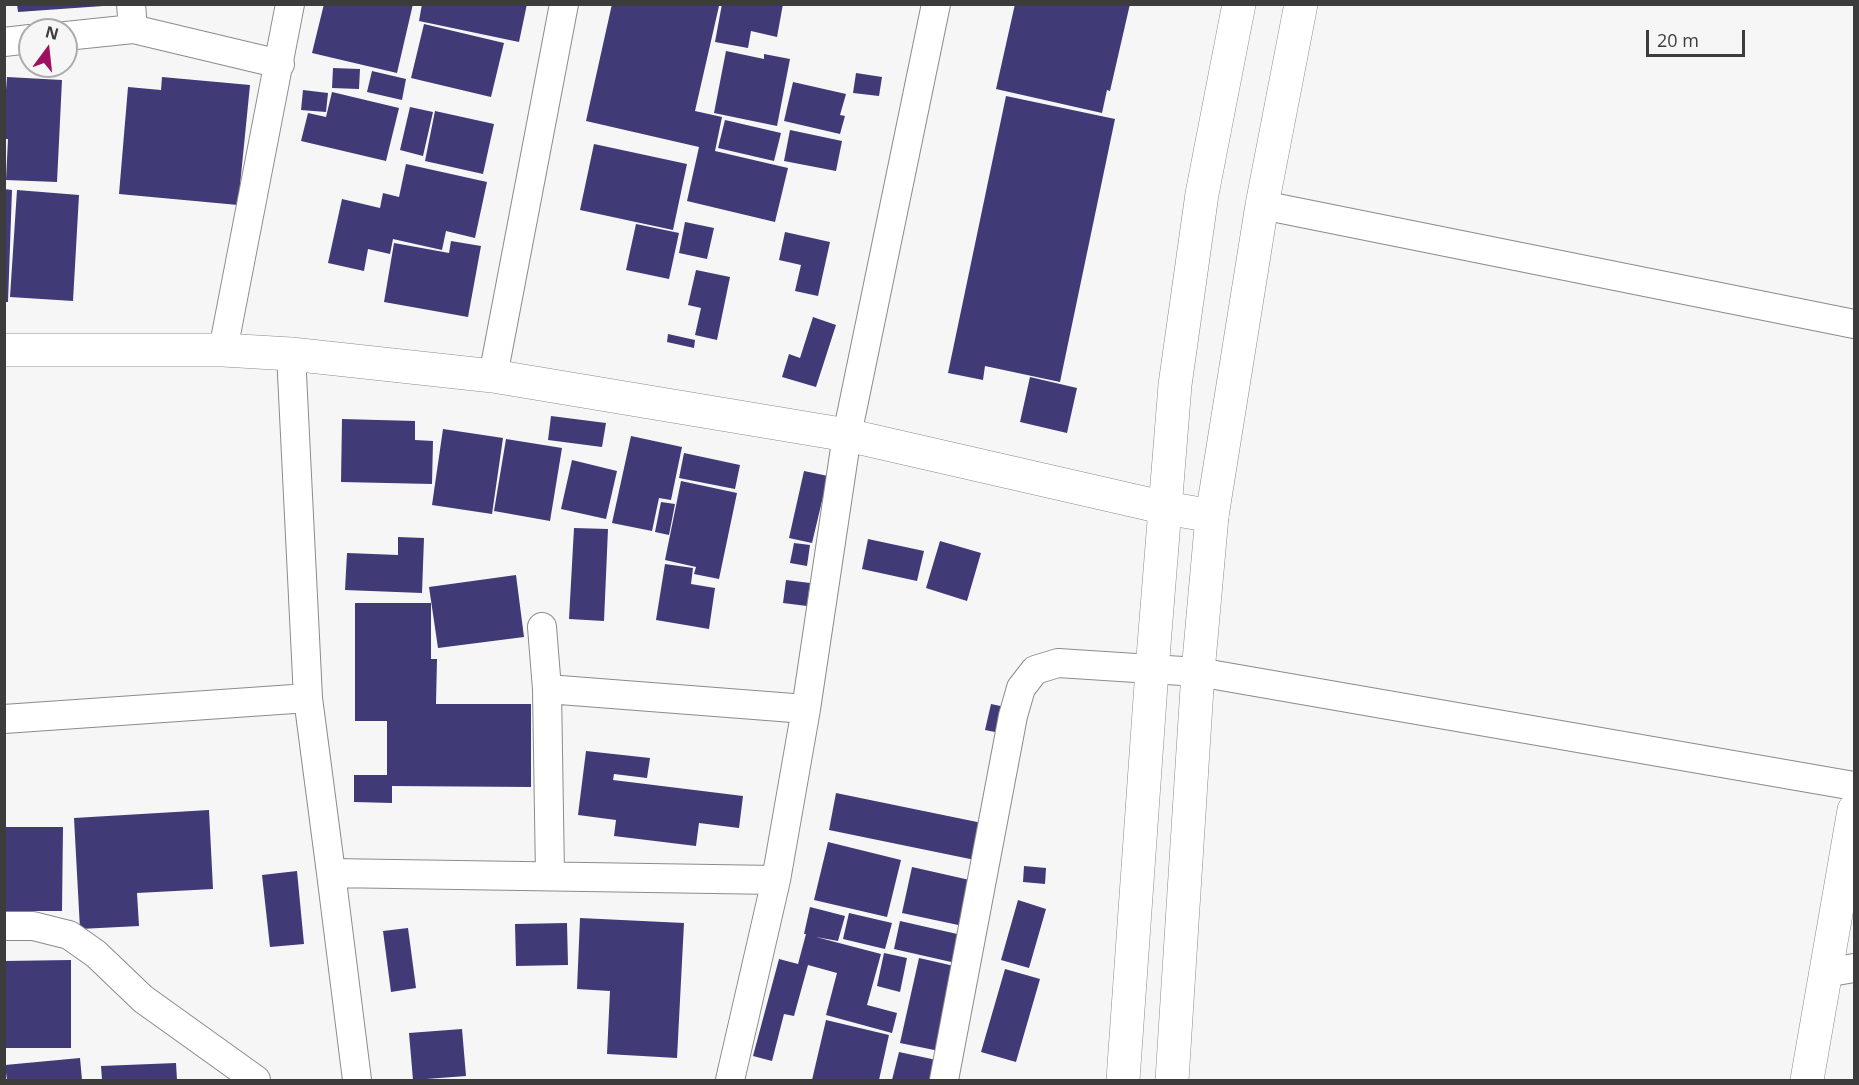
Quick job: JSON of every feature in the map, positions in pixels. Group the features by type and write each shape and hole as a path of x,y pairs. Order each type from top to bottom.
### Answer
{"main road":[{"path":"1123,1080 1175,385 1202,194 1239,4"},
{"path":"1172,1080 1198,672 1212,516 1262,205 1301,4"},
{"path":"4,350 224,350 291,354 493,376 847,435 1166,508 1212,516"},
{"path":"1807,1080 1840,970 1854,810"}],"street":[{"path":"224,350 290,4"},
{"path":"493,376 564,4"},
{"path":"730,1080 776,880 806,709 847,435 936,4"},
{"path":"78,33 132,17 280,64"},
{"path":"1262,205 1854,324"},
{"path":"291,354 308,698 357,1080"},
{"path":"542,627 547,689 550,876"},
{"path":"944,1080 1013,716 1021,688 1035,670 1058,663 1198,672 1854,786"},
{"path":"547,689 806,709"},
{"path":"4,719 308,698"},
{"path":"332,873 776,880"},
{"path":"4,926 33,926 69,935 96,954 142,999 256,1080"}],"building":[{"path":"17,4 103,4 103,6 18,12"},
{"path":"324,4 413,4 397,73 312,53"},
{"path":"422,4 527,4 519,42 419,21"},
{"path":"612,4 719,6 695,111 722,117 715,151 788,168 775,222 687,201 699,147 586,121"},
{"path":"722,4 783,4 777,37 751,31 748,48 715,42"},
{"path":"1015,4 1130,4 1110,91 1107,90 1102,113 996,89"},
{"path":"424,24 504,43 491,97 411,78"},
{"path":"726,51 764,59 764,54 790,59 777,126 714,113"},
{"path":"333,68 360,69 359,89 332,88"},
{"path":"372,71 406,79 402,100 367,92"},
{"path":"856,73 882,77 879,96 853,93"},
{"path":"7,77 62,80 57,182 6,180 8,139 4,139"},
{"path":"162,77 250,85 238,205 119,194 128,87 161,90"},
{"path":"793,82 846,94 840,115 845,116 840,134 784,121"},
{"path":"303,90 328,93 326,112 301,110"},
{"path":"332,92 399,108 386,161 301,141 308,113 326,117"},
{"path":"1006,96 1115,119 1060,382 985,366 983,380 948,373"},
{"path":"410,107 433,112 423,156 400,150"},
{"path":"435,111 494,124 483,174 425,161"},
{"path":"725,120 781,133 774,161 718,148"},
{"path":"790,130 842,141 836,171 784,161"},
{"path":"594,144 687,164 673,230 580,210"},
{"path":"406,164 487,182 475,238 446,231 442,250 393,239 390,254 368,249 364,271 328,263 342,199 380,208 383,193 399,197"},
{"path":"4,189 12,190 8,302 4,302"},
{"path":"17,190 79,195 73,301 10,297"},
{"path":"685,222 714,228 707,259 679,253"},
{"path":"636,224 679,233 669,279 626,270"},
{"path":"785,232 830,242 818,296 795,291 801,265 779,260"},
{"path":"451,241 481,246 468,317 384,302 394,243 449,253"},
{"path":"696,270 730,277 717,340 695,335 701,308 688,305"},
{"path":"813,317 836,325 816,387 782,377 789,354 800,358"},
{"path":"668,334 695,340 694,348 667,342"},
{"path":"1030,377 1077,388 1067,433 1020,422"},
{"path":"551,416 606,423 602,447 548,440"},
{"path":"342,419 415,421 415,440 433,441 432,484 341,482"},
{"path":"443,429 503,438 492,514 432,505"},
{"path":"631,436 682,447 671,500 659,498 652,531 612,523"},
{"path":"506,439 562,448 550,521 494,511"},
{"path":"684,453 740,465 735,489 679,478"},
{"path":"572,460 617,471 606,519 561,509"},
{"path":"804,471 828,476 812,543 789,538"},
{"path":"681,481 737,493 719,579 694,574 696,567 665,560"},
{"path":"661,502 675,504 669,535 655,532"},
{"path":"574,528 608,529 604,621 569,619"},
{"path":"398,537 424,538 422,593 345,590 347,553 398,555"},
{"path":"868,539 924,551 917,581 862,569"},
{"path":"940,541 981,553 967,601 926,588"},
{"path":"794,543 810,545 807,566 790,563"},
{"path":"665,564 693,568 691,584 715,588 709,629 656,620"},
{"path":"516,575 524,637 438,648 429,587"},
{"path":"786,580 810,583 807,606 783,603"},
{"path":"355,603 431,603 431,659 437,659 436,704 531,704 531,787 392,786 392,803 354,802 354,775 387,775 387,721 355,721"},
{"path":"991,704 1010,708 1005,734 985,730"},
{"path":"586,751 650,758 647,778 614,774 613,780 743,796 739,828 699,823 696,846 614,836 616,820 578,815"},
{"path":"836,793 982,823 975,860 829,830"},
{"path":"209,810 213,889 137,893 139,926 80,929 74,818"},
{"path":"4,827 63,827 62,911 4,911"},
{"path":"828,842 901,860 887,917 814,900"},
{"path":"1024,866 1046,868 1045,884 1023,882"},
{"path":"912,867 974,881 963,926 902,913"},
{"path":"297,871 304,944 270,947 262,875"},
{"path":"1018,900 1046,909 1029,968 1001,960"},
{"path":"810,907 845,916 838,941 816,937 881,954 867,1005 897,1013 892,1033 826,1015 837,973 808,965 794,1016 784,1014 772,1061 753,1056 779,959 798,964"},
{"path":"849,913 892,923 885,949 843,939"},
{"path":"580,918 684,923 677,1058 607,1054 610,991 577,989"},
{"path":"900,921 966,936 960,964 894,949"},
{"path":"567,923 568,965 516,966 515,924"},
{"path":"408,928 416,988 391,992 383,931"},
{"path":"884,953 907,958 900,992 877,986"},
{"path":"919,958 963,968 944,1052 900,1043"},
{"path":"71,960 71,1048 4,1048 4,961"},
{"path":"1005,969 1040,979 1016,1062 981,1052"},
{"path":"826,1020 889,1035 879,1080 812,1080"},
{"path":"462,1029 466,1076 413,1080 409,1033"},
{"path":"899,1052 941,1061 936,1080 892,1080"},
{"path":"80,1058 82,1080 7,1080 5,1065"},
{"path":"176,1063 177,1080 102,1080 101,1066"}]}
